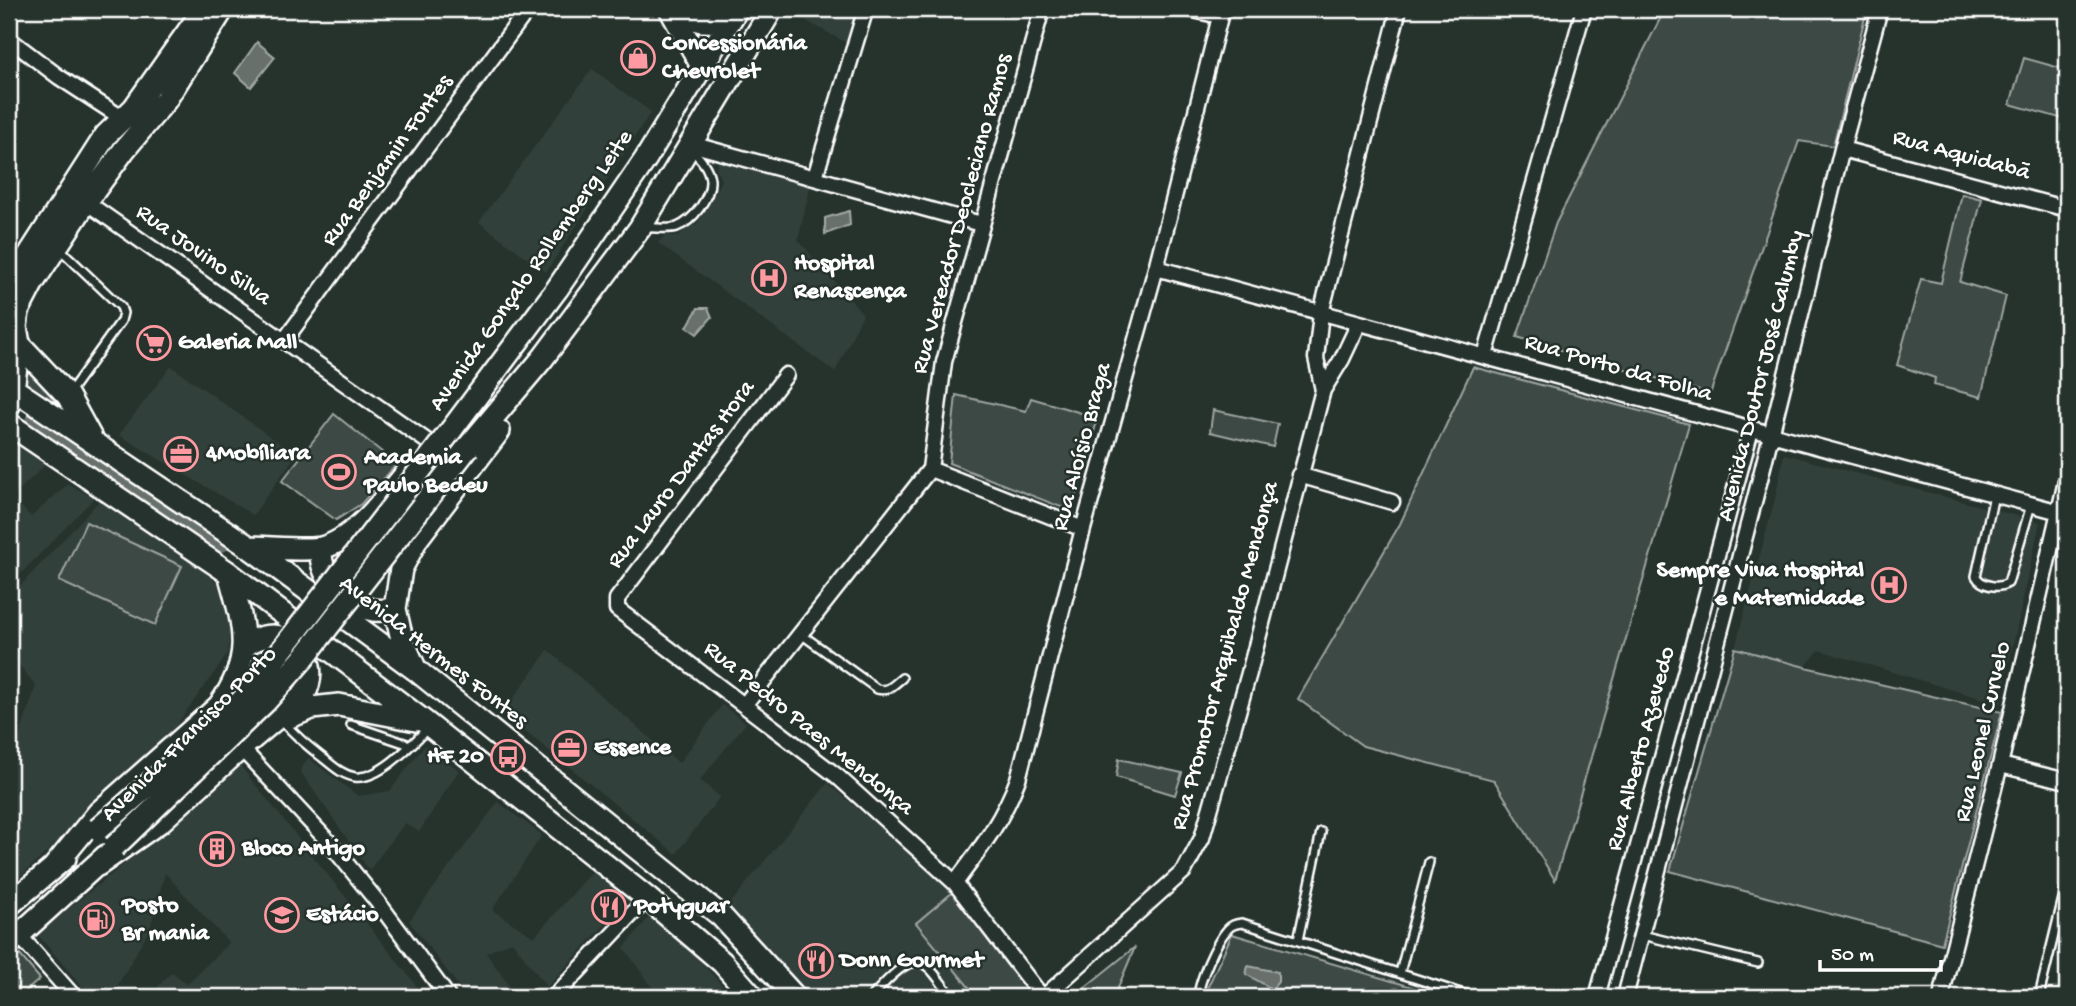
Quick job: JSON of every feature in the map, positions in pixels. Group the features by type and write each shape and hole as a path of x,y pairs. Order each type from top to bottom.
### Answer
{"main road":[{"path":"10,394 19,344 16,327 18,312 35,262 106,135 139,102 204,9"},
{"path":"9,286 57,246 124,150 165,101 223,9"},
{"name":"Avenida Gonçalo Rollemberg Leite","path":"468,447 543,358 640,228 772,9"},
{"path":"671,10 701,22 733,15"},
{"path":"671,10 702,66"},
{"name":"Avenida Gonçalo Rollemberg Leite","path":"98,829 221,722 269,669 556,289 638,170 733,15"},
{"path":"19,344 68,396 92,440"},
{"path":"416,670 402,639 395,609 401,569 406,555 527,391 543,358"},
{"path":"249,547 321,548 351,533 366,520 495,370"},
{"name":"Avenida Hermes Fontes","path":"10,394 92,440 249,547 416,670 721,916 795,997"},
{"path":"9,424 229,573 427,725 647,898 722,962 753,997"},
{"name":"Avenida Francisco Porto","path":"14,940 98,865 265,702 302,660 468,447"},
{"path":"321,548 324,571 344,596 369,609 395,609"},
{"path":"54,867 99,812 219,706 231,689 239,672 245,646 240,610 229,573"},
{"path":"98,865 161,821 304,695 310,685 312,672 308,658 299,648 284,638 272,635 254,638 245,646"},
{"path":"275,723 312,708 339,705 374,710 427,725"},
{"name":"Avenida Francisco Porto","path":"9,905 98,829"}],"street":[{"name":"Rua Benjamin Fontes","path":"284,341 528,9"},
{"name":"Rua Vereador Deocleciano Ramos","path":"930,469 944,362 1042,9"},
{"path":"1189,9 1221,13"},
{"name":"Rua Promotor Arquibaldo Mendonça","path":"1323,390 1316,358 1321,313 1399,9"},
{"path":"1485,356 1584,9"},
{"name":"Avenida Doutor José Calumby","path":"1625,997 1772,436 1842,149 1880,9"},
{"name":"Rua Aloísio Braga","path":"955,883 996,828 1008,808 1018,779 1083,529 1156,268 1221,13"},
{"path":"815,177 864,15"},
{"path":"9,39 59,77 122,118"},
{"path":"690,145 981,224"},
{"name":"Rua Aquidabã","path":"1842,149 2067,209"},
{"name":"Rua Jovino Silva","path":"86,202 431,444"},
{"name":"Rua Porto da Folha","path":"1156,268 2063,513"},
{"name":"Rua Promotor Arquibaldo Mendonça","path":"1043,997 1184,871 1194,856 1202,838 1249,673 1323,390 1359,323"},
{"name":"Rua Lauro Dantas Hora","path":"616,604 617,599 786,375"},
{"name":"Rua Alberto Azevedo","path":"1597,997 1751,430"},
{"path":"745,704 930,469 1083,529"},
{"path":"1740,473 1760,479"},
{"path":"1299,475 1392,502"},
{"name":"Rua Leonel Curvelo","path":"1941,997 2063,513 2067,477"},
{"name":"Rua Pedro Paes Mendonça","path":"616,604 617,608 837,776 955,883 1043,997"},
{"path":"1678,705 1700,711"},
{"path":"241,748 328,841 380,905 448,997"},
{"path":"2000,765 2067,781"},
{"path":"554,997 647,898"},
{"path":"14,940 74,997"}],"lane":[{"path":"640,228 676,227 690,219 705,200 710,180 704,163 690,145"},
{"path":"57,246 121,307 123,313 121,321 68,396"},
{"path":"1994,495 1976,576 1979,581 1987,584 2001,587 2008,583 2031,505"},
{"path":"800,634 877,689 889,689 902,678"},
{"path":"275,723 334,768 356,777 378,772 410,745 427,725"},
{"path":"351,725 410,745"},
{"path":"1298,940 1321,832"},
{"path":"1399,973 1429,862"},
{"path":"2043,997 2040,992 2067,882"},
{"path":"1198,997 1199,987 1223,935 1234,924 1242,923 1473,997"},
{"path":"1642,935 1758,963"},
{"path":"871,997 904,966 920,962 928,967 952,997"}],"shaded area":[{"path":"862,9 848,44 789,11"},
{"path":"1665,9 1867,9 1833,146 1799,141 1710,394 1517,337 1556,223"},
{"path":"257,42 275,57 251,87 235,73"},
{"path":"2024,58 2067,70 2067,120 2010,104"},
{"path":"592,69 651,112 546,272 479,222"},
{"name":"Hospital Renascença","path":"721,157 811,183 798,240 863,314 835,372 658,243 665,235 677,237 690,225 696,225 721,180 716,167"},
{"path":"1962,194 1982,199 1960,282 2006,296 1981,397 1934,385 1935,378 1897,365 1921,279 1941,283"},
{"path":"849,211 850,225 825,234 825,218"},
{"path":"28,267 10,337 68,405 63,410 9,374 9,301"},
{"path":"698,308 708,308 712,317 697,334 687,327"},
{"path":"171,366 296,455 253,515 119,435"},
{"path":"1473,367 1689,424 1555,880 1494,780 1363,746 1298,699 1400,524"},
{"path":"956,395 1026,411 1031,398 1098,418 1071,511 949,463"},
{"path":"1213,410 1278,424 1273,447 1210,432"},
{"name":"Academia Paulo Bedeu","path":"334,414 397,464 361,504 336,520 282,481"},
{"path":"17,445 45,465 12,497 31,517 68,484 94,498 9,586 9,452"},
{"name":"Sempre Viva Hospital e Maternidade","path":"1784,454 2040,522 2000,704 1819,650 1805,667 1735,648 1776,495"},
{"path":"99,501 197,565 219,584 230,608 232,625 227,655 162,745 9,887 9,768 36,686 9,652 9,598"},
{"path":"86,522 182,566 155,625 59,581"},
{"path":"1735,648 1805,667 2002,712 1942,944 1670,871"},
{"path":"548,650 679,763 722,705 746,723 700,780 720,797 676,854 503,713"},
{"path":"425,745 459,770 419,832 405,823 369,870 300,771 308,758 358,796 390,791"},
{"path":"1119,759 1182,773 1175,795 1116,777"},
{"name":"Estácio","path":"238,763 424,997 148,997 172,972 187,984 229,943 165,873 150,928 111,997 91,997 37,934 143,849"},
{"path":"828,783 953,892 917,923 977,997 800,997 729,905"},
{"path":"498,802 542,835 492,910 534,937 594,870 628,900 547,987 512,941 486,953 517,997 467,997 409,921"},
{"path":"953,892 1029,994 1026,997 977,997 916,923"},
{"path":"650,916 697,958 733,997 644,997 652,987 624,948"},
{"path":"1232,934 1446,997 1219,997 1205,993"},
{"path":"1135,947 1114,997 1073,997"},
{"path":"20,955 40,979 19,997 9,997 9,964"},
{"path":"1248,966 1278,972 1278,982 1272,989 1246,974"}],"waterway":[{"path":"34,421 45,429"},
{"path":"59,438 221,543"}],"place":[{"name":"Concessionária Chevrolet","path":"638,58"},
{"name":"Hospital Renascença","path":"769,278"},
{"name":"Galeria Mall","path":"154,343"},
{"name":"4Mobíliara","path":"181,454"},
{"name":"Academia Paulo Bedeu","path":"339,472"},
{"name":"Sempre Viva Hospital e Maternidade","path":"1889,585"},
{"name":"Essence","path":"569,748"},
{"name":"HF 20","path":"508,757"},
{"name":"Bloco Antigo","path":"217,849"},
{"name":"Potyguar","path":"609,907"},
{"name":"Estácio","path":"282,915"},
{"name":"Posto Br mania","path":"97,920"},
{"name":"Donn Gourmet","path":"816,961"}]}
